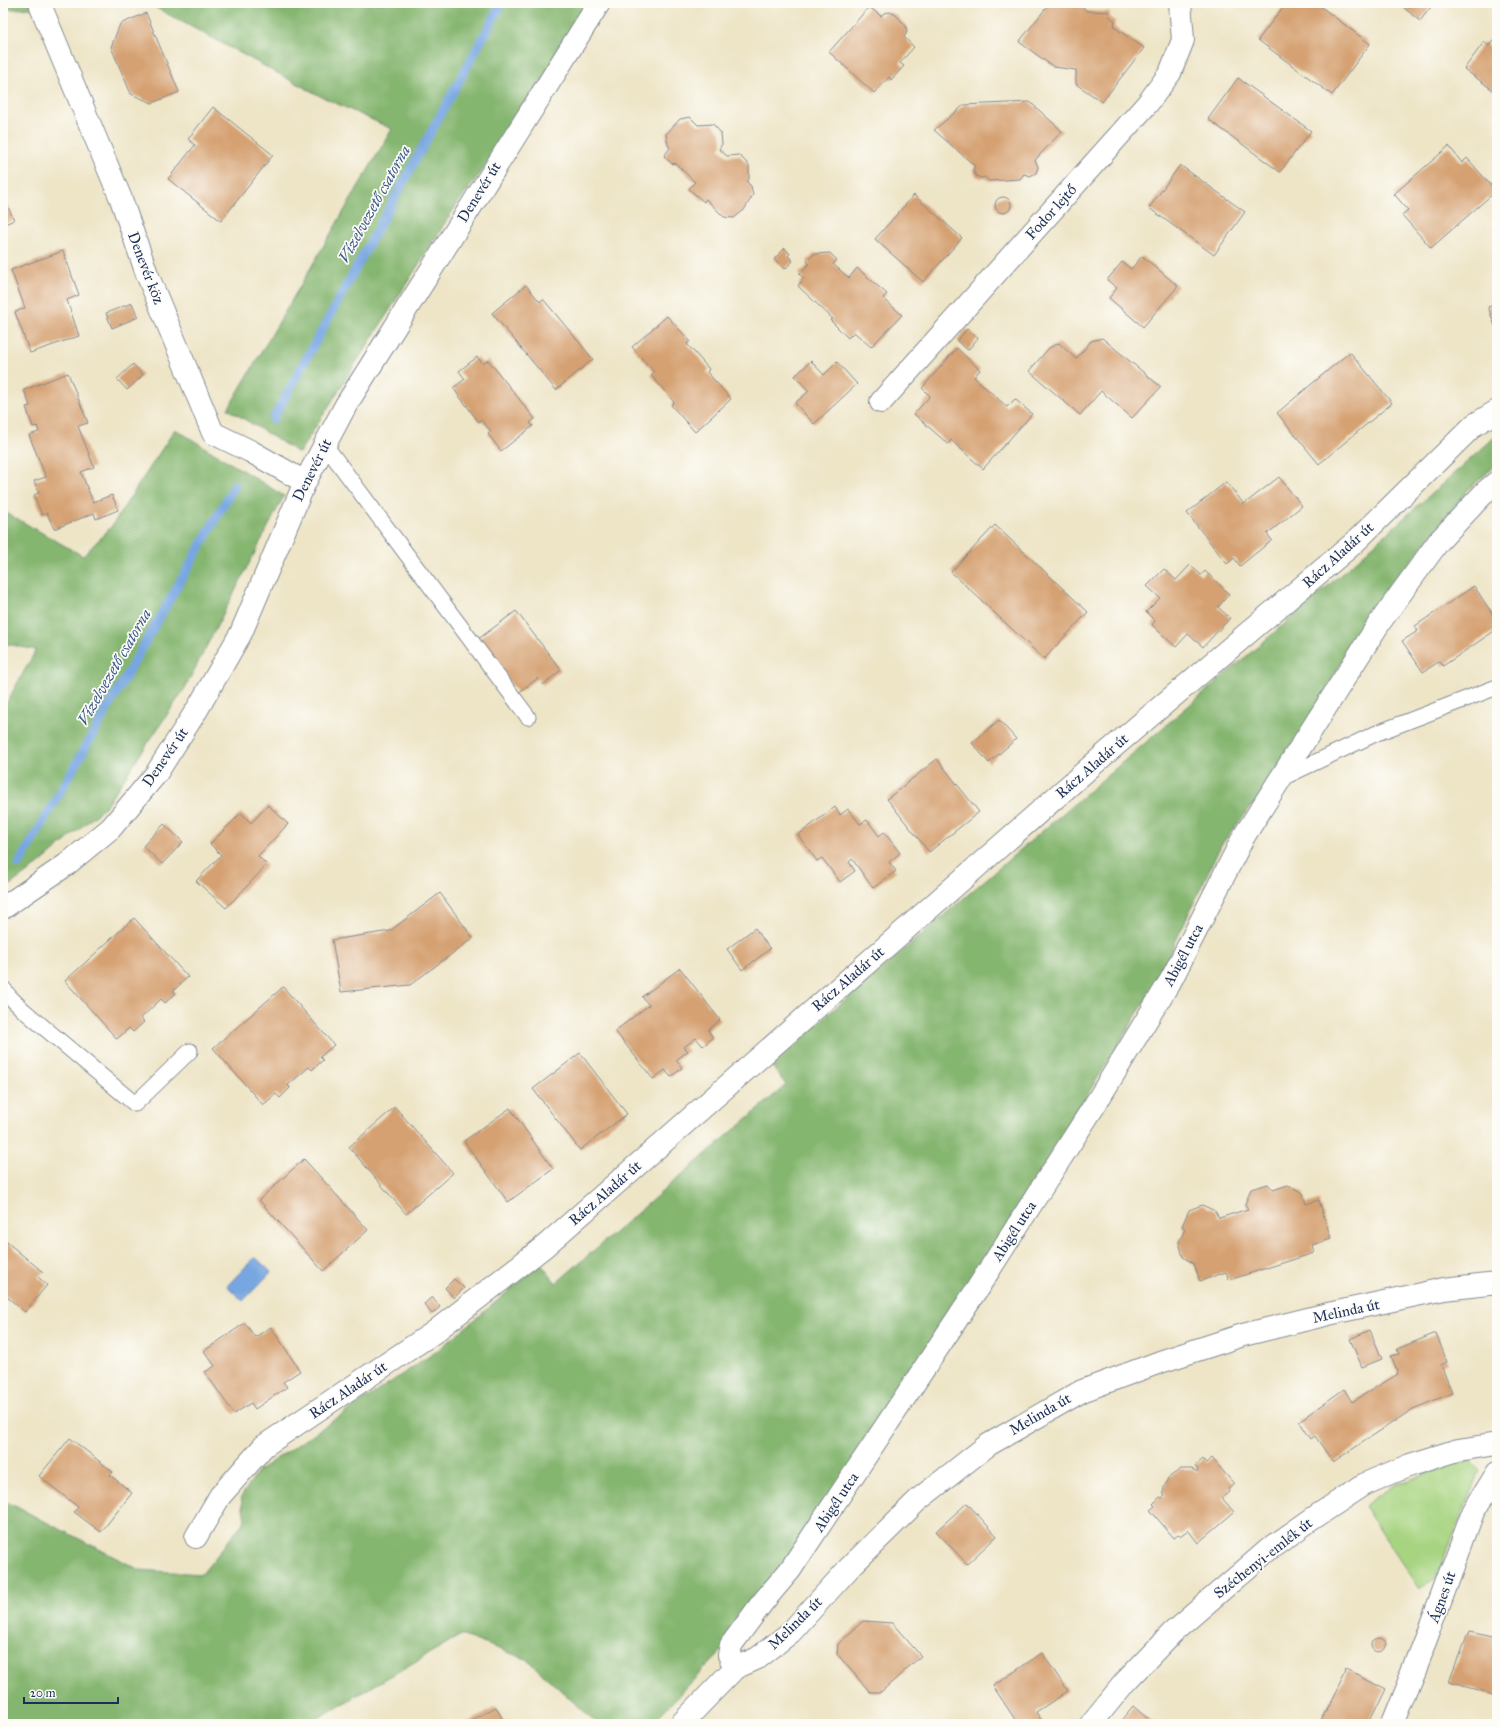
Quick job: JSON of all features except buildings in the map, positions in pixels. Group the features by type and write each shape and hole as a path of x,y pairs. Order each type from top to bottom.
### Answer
{"street":[{"name":"Denevér út","path":"3,908 66,865 111,828 156,774 198,708 241,633 305,482 346,405 599,3"},
{"name":"Fodor lejtő","path":"881,402 1148,104 1170,73 1183,40 1180,3"},
{"name":"Denevér köz","path":"41,7 121,199 147,274 214,433 250,451 305,482"},
{"name":"Rácz Aladár út","path":"196,1537 220,1496 264,1446 434,1333 545,1246 1098,760 1354,543 1474,425 1497,411"},
{"path":"1282,778 1380,622 1439,541 1486,491 1497,482"},
{"name":"Abigél utca","path":"735,1668 729,1655 731,1644 762,1603 790,1570 977,1289 1096,1103 1172,978 1244,836 1282,778"},
{"name":"Melinda út","path":"681,1724 735,1668 758,1658 790,1632 886,1531 918,1500 988,1445 1082,1391 1160,1362 1243,1335 1328,1314 1444,1289 1497,1282"},
{"name":"Széchenyi-emlék út","path":"1091,1724 1125,1682 1172,1633 1268,1550 1312,1519 1365,1484 1410,1465 1458,1450 1497,1444"},
{"name":"Ágnes út","path":"1392,1724 1426,1639 1473,1512 1497,1473"}],"lane":[{"path":"325,445 528,717"},
{"path":"1282,778 1377,734 1497,687"},
{"path":"3,988 22,1009 135,1104 190,1051"}],"green space":[{"path":"3,3 42,3 41,7 3,10"},
{"path":"147,3 599,3 547,84 457,204 299,453 228,409 392,129 320,96"},
{"path":"175,429 284,496 185,688 105,807 39,864 3,890 3,709 36,650 3,643 3,511 83,556 111,527"},
{"path":"1497,435 1497,464 1469,489 1371,611 1282,767 1221,845 1155,985 1062,1136 977,1289 737,1635 651,1724 598,1724 526,1659 461,1635 308,1724 3,1724 3,1500 140,1570 202,1574 245,1520 241,1497 258,1471 437,1351 541,1264 556,1283 786,1085 770,1064 1311,601"},
{"path":"1470,1461 1480,1471 1436,1578 1419,1589 1364,1506 1394,1485 1443,1468"}],"water":[{"path":"255,1257 271,1272 243,1301 227,1286"}],"waterway":[{"name":"Vízelvezető csatorna","path":"273,419 502,3"},
{"name":"Vízelvezető csatorna","path":"19,864 235,485"}]}
